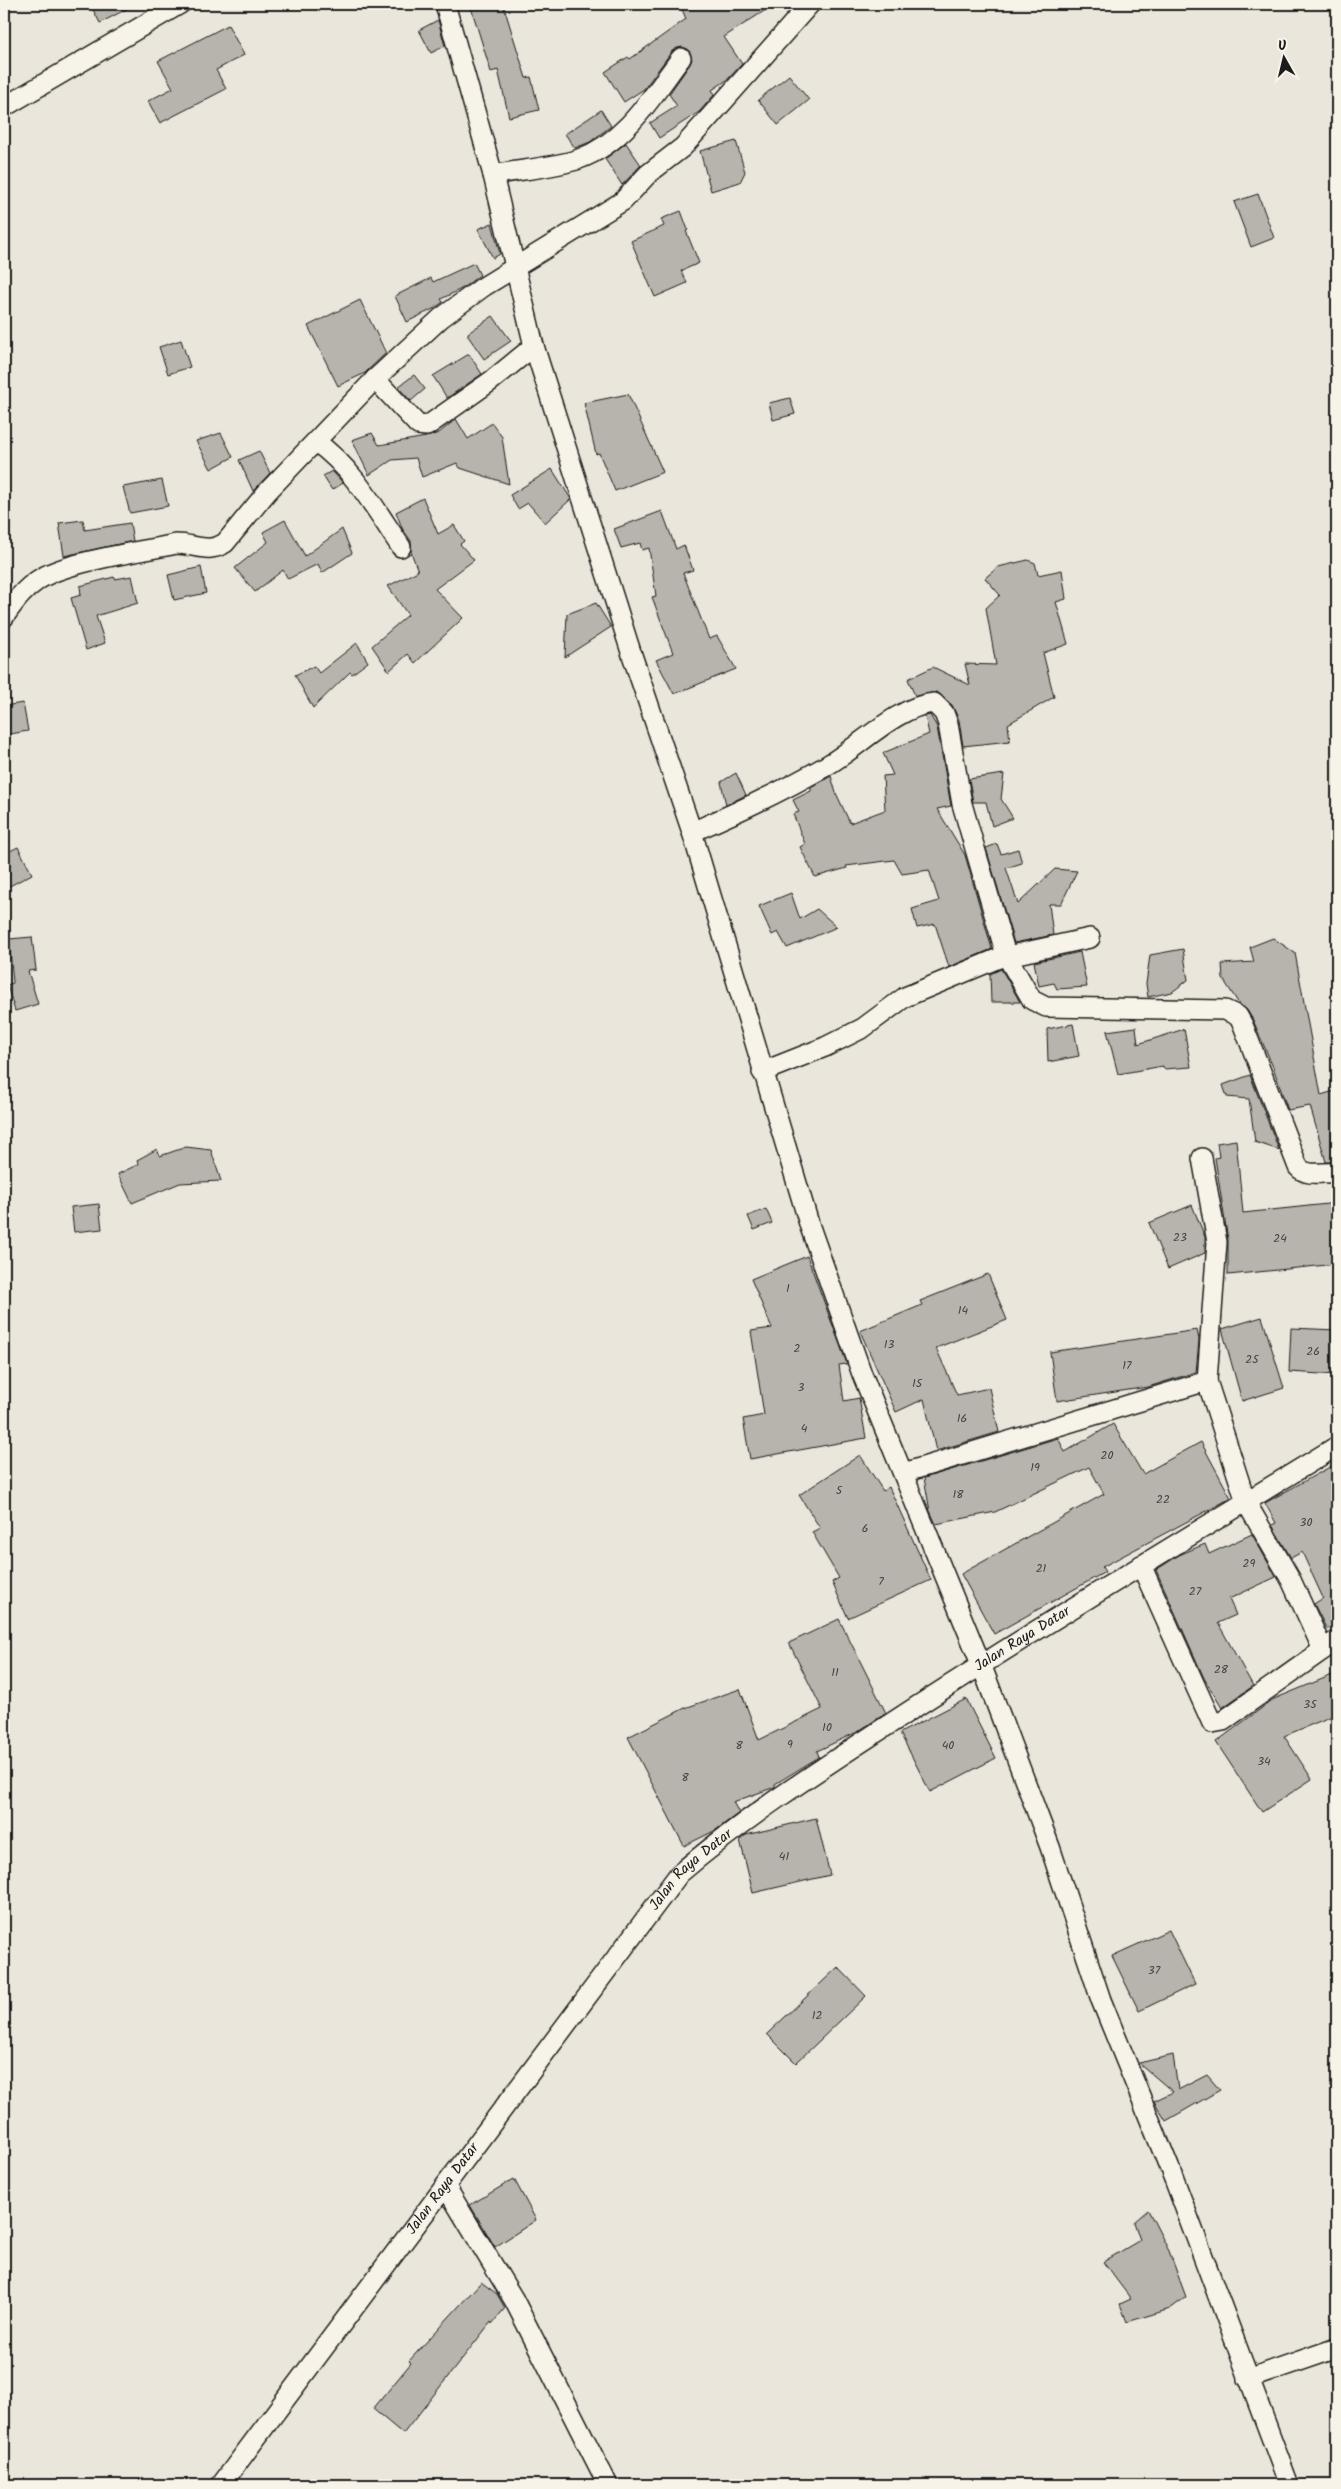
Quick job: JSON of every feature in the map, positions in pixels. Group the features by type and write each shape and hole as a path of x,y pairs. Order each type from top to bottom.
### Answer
{"street":[{"path":"4,107 180,4"},
{"path":"445,4 493,175 534,346 631,652 692,832 762,1072 825,1271 862,1374 981,1664 1050,1847 1101,2000 1174,2179 1289,2485"},
{"path":"4,617 19,596 38,579 68,567 176,544 188,544 206,550 216,549 225,544 267,492 375,379 441,318 483,287 624,201 648,174 682,147 810,4"},
{"path":"493,175 579,159 612,141 642,109 681,58"},
{"path":"375,379 418,425 427,426 491,381 534,346"},
{"path":"316,442 336,456 366,494 401,547"},
{"path":"692,832 760,802 828,765 894,719 917,708 934,703 944,713 948,724 962,804 1006,955 1032,1000 1046,1007 1225,1010 1234,1013 1243,1025 1298,1167 1302,1172 1337,1173"},
{"path":"762,1072 825,1047 863,1028 905,997 1006,955 1090,938"},
{"path":"1141,1565 1212,1723 1223,1721 1330,1645 1246,1502 1207,1381 1217,1242 1202,1158"},
{"path":"903,1473 1207,1381"},
{"name":"Jalan Raya Datar","path":"221,2485 679,1874 707,1850 801,1781 981,1664 1337,1446"},
{"path":"446,2187 514,2300 608,2485"},
{"path":"1248,2379 1337,2348"}],"building":[{"path":"90,4 136,4 100,23"},
{"path":"470,4 503,4 526,78 531,77 539,110 509,117 498,70 491,72"},
{"path":"680,4 775,4 724,37 742,64 727,80 712,90 715,94 699,112 659,138 650,123 677,106 669,94 690,64 692,59 688,49 682,47 672,51 644,89 624,102 605,72 628,57 630,59 686,19"},
{"path":"438,20 445,46 431,53 419,30"},
{"path":"228,25 244,55 216,70 226,89 160,123 148,101 173,88 158,61"},
{"path":"789,75 809,100 778,125 758,100"},
{"path":"601,110 611,126 590,142 575,148 565,134"},
{"path":"736,141 745,172 740,182 711,191 700,151"},
{"path":"626,143 641,165 622,185 605,159"},
{"path":"1258,194 1274,238 1251,247 1234,202"},
{"path":"681,211 688,230 686,231 699,263 681,271 687,283 655,297 631,241 664,226 661,219"},
{"path":"492,223 500,254 493,258 478,229"},
{"path":"474,263 480,275 461,289 441,299 443,302 435,308 407,322 395,296 431,278 433,282"},
{"path":"360,300 386,353 365,373 338,386 308,326"},
{"path":"493,316 511,341 484,359 468,336 468,333"},
{"path":"181,340 190,367 168,374 159,347"},
{"path":"469,354 482,374 447,398 433,376"},
{"path":"414,375 425,389 411,401 398,387"},
{"path":"628,394 663,472 615,491 599,453 596,454 584,403"},
{"path":"790,398 795,414 773,420 769,403"},
{"path":"456,419 468,439 492,423 502,437 509,484 460,468 457,463 422,477 416,458 392,460 369,475 352,440 372,433 379,445 426,437 439,433"},
{"path":"221,433 233,457 211,469 196,441"},
{"path":"259,451 270,473 253,491 239,460"},
{"path":"552,469 571,499 545,523 528,503 518,509 510,495"},
{"path":"332,471 343,483 332,490 323,476"},
{"path":"162,480 168,506 130,513 123,487"},
{"path":"423,498 438,534 454,525 464,541 460,544 474,560 435,589 463,618 415,663 408,654 389,671 372,646 408,615 388,586 418,571 411,552 411,541 402,528 396,512"},
{"path":"662,511 676,549 684,545 693,570 683,573 709,639 717,636 736,669 674,694 656,660 673,653 652,597 656,596 649,548 642,550 640,543 621,548 614,529"},
{"path":"83,520 85,530 130,523 133,541 64,556 59,523"},
{"path":"285,520 305,556 342,529 352,553 322,573 318,564 288,579 283,570 255,592 235,568 268,542 263,532"},
{"path":"1028,560 1035,563 1038,575 1062,570 1066,599 1056,602 1068,644 1043,653 1054,697 1008,724 1010,741 963,746 959,720 952,705 937,692 915,696 908,679 933,667 970,685 965,664 996,665 986,608 1000,595 985,578 998,567"},
{"path":"201,567 206,593 174,600 168,575"},
{"path":"132,576 138,603 96,616 105,643 86,650 71,598 81,595 80,586 114,577 115,579"},
{"path":"596,603 611,627 565,657 567,614"},
{"path":"357,643 368,662 352,674 350,672 313,708 295,675 314,666 319,673"},
{"path":"23,703 28,731 4,735 4,706"},
{"path":"930,715 937,727 951,806 937,809 965,855 992,949 949,967 935,924 917,928 912,909 939,901 929,870 902,874 894,860 846,866 847,868 815,877 800,847 805,844 793,814 799,812 793,800 811,791 811,788 831,776 836,793 850,823 885,810 883,776 893,775 883,753 929,734 925,716"},
{"path":"736,773 746,795 726,805 721,782"},
{"path":"1004,774 1001,799 1013,818 992,826 986,802 973,802 969,779"},
{"path":"997,844 1001,854 1018,849 1022,863 1006,868 1018,904 1055,869 1077,871 1061,904 1049,904 1053,935 1014,943 986,848"},
{"path":"18,847 32,874 4,889 4,854"},
{"path":"791,893 800,919 817,909 837,927 787,948 778,932 772,935 759,906"},
{"path":"32,937 36,970 28,971 38,1004 15,1011 7,985 13,983 9,939"},
{"path":"1273,938 1295,953 1321,1095 1334,1091 1337,1101 1337,1162 1326,1162 1310,1106 1288,1110 1273,1067 1253,1020 1247,1010 1239,1004 1223,979 1222,964 1254,962 1250,947"},
{"path":"1183,949 1188,980 1172,992 1148,997 1146,984 1150,955"},
{"path":"1080,952 1087,987 1057,989 1054,983 1039,986 1034,962"},
{"path":"1001,969 1020,1002 991,1002 990,974"},
{"path":"1073,1024 1079,1056 1048,1062 1047,1029"},
{"path":"1136,1027 1138,1044 1184,1029 1191,1067 1164,1069 1163,1066 1118,1074 1107,1031"},
{"path":"1250,1075 1279,1150 1255,1142 1249,1099 1227,1097 1223,1085"},
{"path":"1236,1140 1243,1213 1337,1203 1337,1264 1228,1275 1228,1240 1215,1158 1219,1157 1217,1143"},
{"path":"186,1147 211,1150 221,1181 180,1183 132,1203 118,1174 139,1164 137,1160 157,1149 160,1156"},
{"path":"99,1204 102,1229 74,1232 71,1207"},
{"path":"1192,1205 1205,1237 1205,1253 1168,1269 1149,1223"},
{"path":"766,1209 772,1223 754,1230 748,1216"},
{"path":"807,1256 847,1364 839,1365 844,1401 859,1398 866,1438 750,1459 743,1419 764,1415 751,1331 772,1328 751,1279"},
{"path":"988,1274 1007,1320 936,1348 957,1395 989,1388 999,1432 936,1451 924,1399 896,1412 860,1331 922,1305 920,1301"},
{"path":"1262,1317 1284,1388 1242,1401 1222,1329"},
{"path":"1291,1328 1337,1330 1337,1375 1289,1372"},
{"path":"1197,1330 1199,1340 1196,1372 1148,1387 1057,1401 1050,1352"},
{"path":"1113,1424 1143,1474 1201,1442 1231,1498 1102,1567 1105,1572 994,1634 961,1574 1104,1494 1089,1467 995,1512 936,1524 930,1511 924,1478 1058,1438 1065,1452"},
{"path":"860,1455 883,1491 889,1487 931,1580 848,1618 832,1582 839,1578 812,1532 820,1528 799,1495"},
{"path":"1337,1463 1337,1629 1335,1624 1327,1630 1314,1604 1323,1598 1302,1552 1291,1558 1272,1525 1276,1523 1265,1503"},
{"path":"1252,1534 1276,1577 1229,1599 1236,1615 1218,1623 1253,1686 1222,1708 1204,1678 1156,1570 1179,1555 1205,1544 1209,1554"},
{"path":"839,1619 886,1713 857,1732 817,1751 819,1757 775,1784 775,1787 733,1802 739,1813 716,1830 684,1846 628,1737 685,1708 740,1689 759,1740 822,1709 789,1643"},
{"path":"1337,1673 1337,1714 1284,1736 1312,1779 1262,1812 1216,1742 1274,1699"},
{"path":"966,1699 996,1758 930,1792 900,1733"},
{"path":"816,1818 830,1875 753,1893 740,1840 746,1835"},
{"path":"1169,1930 1195,1984 1139,2011 1112,1956"},
{"path":"838,1967 866,1996 796,2063 767,2034"},
{"path":"1173,2055 1178,2090 1207,2075 1220,2090 1166,2121 1154,2101 1173,2092 1139,2063"},
{"path":"514,2179 536,2220 495,2247 470,2205"},
{"path":"1148,2210 1169,2251 1186,2297 1170,2309 1127,2322 1120,2304 1131,2299 1103,2262 1140,2240 1134,2222"},
{"path":"481,2282 497,2294 505,2308 492,2324 491,2322 403,2434 373,2409 411,2363 409,2361"}]}
